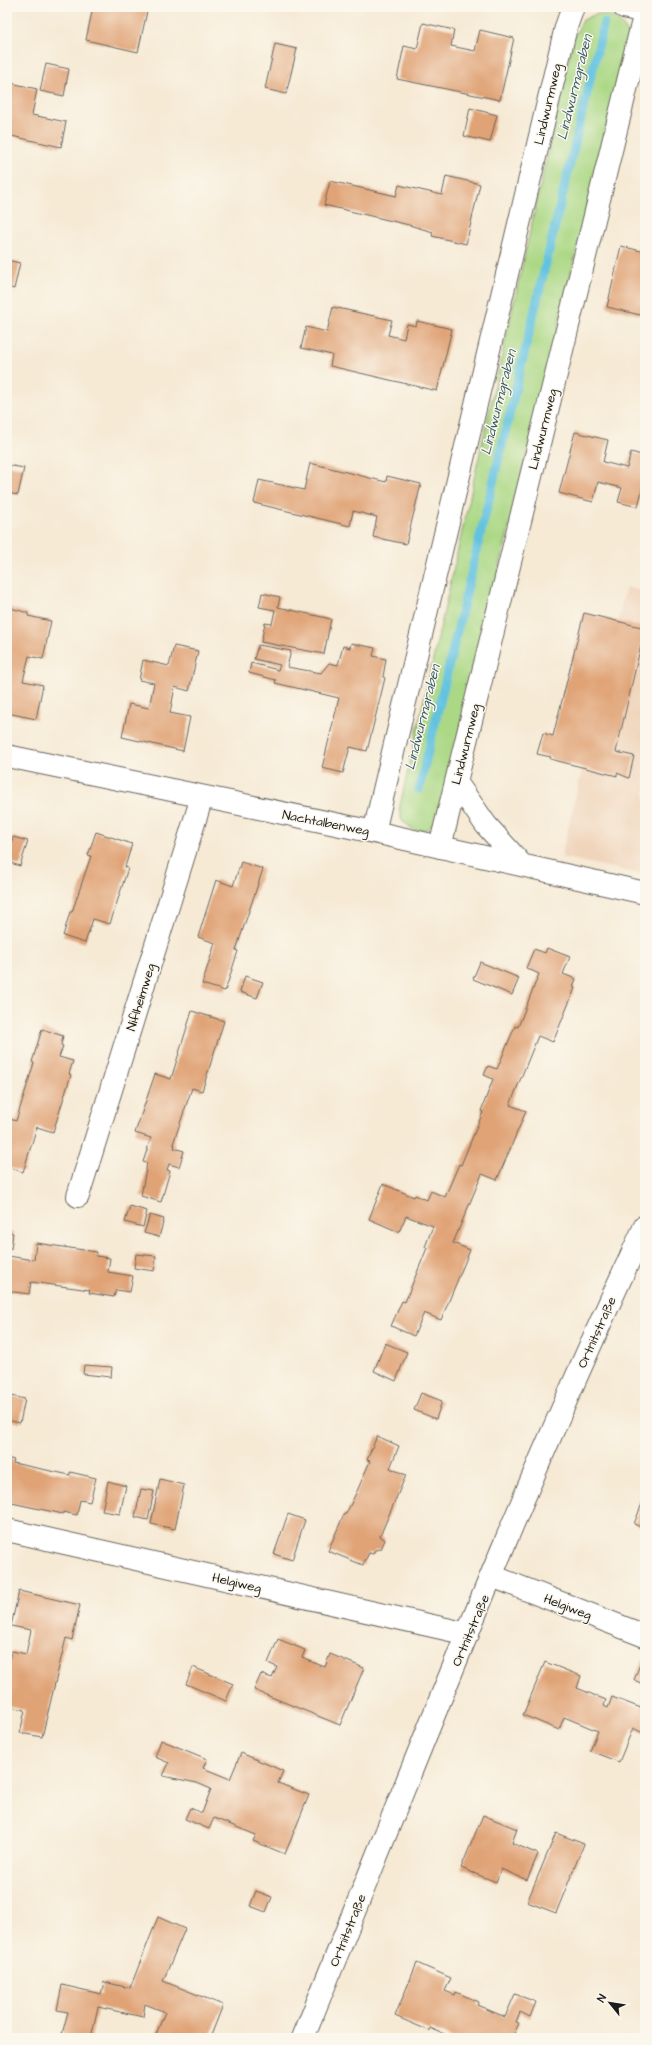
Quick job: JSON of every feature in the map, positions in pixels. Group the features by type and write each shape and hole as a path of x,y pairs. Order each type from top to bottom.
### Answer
{"street":[{"name":"Lindwurmweg","path":"374,832 566,27 573,7"},
{"path":"624,7 645,12"},
{"name":"Lindwurmweg","path":"440,847 645,12"},
{"name":"Nachtalbenweg","path":"7,756 374,832 645,893"},
{"path":"456,782 486,825 522,866"},
{"name":"Niflheimweg","path":"78,1196 202,797"},
{"name":"Ortnitstraße","path":"303,2038 492,1576 600,1322 645,1226"},
{"name":"Helgiweg","path":"7,1530 468,1634"},
{"name":"Helgiweg","path":"492,1576 645,1636"}],"shaded area":[{"path":"626,587 645,592 645,875 561,857"}],"green space":[{"path":"596,14 607,15 616,19 629,34 439,817 428,829 416,831 402,821 399,810 574,37 583,20"}],"building":[{"path":"93,7 148,7 138,52 86,40"},
{"path":"423,23 454,30 451,46 475,51 480,30 514,38 500,100 397,79 404,46 417,49"},
{"path":"275,44 297,49 286,94 265,89"},
{"path":"46,64 69,69 64,96 40,91"},
{"path":"7,82 37,89 32,115 66,122 61,147 7,135"},
{"path":"470,108 497,115 490,142 464,136"},
{"path":"446,176 480,184 466,244 432,236 433,232 409,225 324,205 330,181 396,196 399,185 442,195"},
{"path":"621,246 645,252 645,296 640,315 607,307"},
{"path":"7,260 20,263 14,289 7,287"},
{"path":"333,307 392,320 388,335 404,339 407,324 416,326 417,321 452,329 437,391 330,366 332,355 301,348 306,327 327,332"},
{"path":"575,432 608,440 603,462 627,468 631,452 645,456 645,477 638,507 618,502 622,488 598,482 593,502 559,493"},
{"path":"310,463 386,482 387,476 421,484 406,544 373,537 377,517 353,511 350,526 254,503 259,480 304,490"},
{"path":"7,465 24,468 18,495 7,493"},
{"path":"262,593 280,597 278,607 331,619 324,654 261,642 265,623 272,624 275,610 259,607"},
{"path":"7,607 28,613 28,616 51,621 43,659 29,656 23,681 43,685 36,719 7,713"},
{"path":"584,613 645,628 616,752 634,756 629,778 617,773 617,776 550,759 551,757 537,754 543,733 553,736"},
{"path":"351,643 375,648 373,656 386,659 383,677 385,678 367,751 350,747 343,773 322,768 339,698 275,683 276,680 249,673 251,663 278,670 280,665 254,659 258,645 291,651 287,667 321,673 329,663 338,665 343,646 350,648"},
{"path":"174,646 198,651 189,691 175,687 170,713 190,717 183,751 122,737 129,704 149,708 154,683 139,680 143,660 169,666"},
{"path":"96,832 132,844 125,867 128,868 110,924 93,919 85,943 63,936 70,912 72,912 91,856 88,855"},
{"path":"13,837 28,841 20,866 7,862 7,849 9,850"},
{"path":"241,862 263,869 236,950 238,951 225,991 202,984 215,943 198,937 216,880 233,886"},
{"path":"547,948 570,957 563,974 576,979 573,987 575,988 553,1042 538,1036 510,1105 526,1111 497,1180 482,1174 453,1243 470,1250 441,1320 424,1313 414,1336 391,1326 402,1301 405,1302 427,1248 425,1247 433,1226 406,1216 399,1232 369,1219 383,1184 414,1197 415,1195 427,1200 431,1191 445,1197 459,1164 461,1165 483,1112 481,1111 493,1079 484,1075 488,1066 497,1069 515,1026 518,1027 539,974 526,968 534,949 545,953"},
{"path":"480,962 519,978 512,995 473,979"},
{"path":"245,976 263,982 257,998 240,992"},
{"path":"192,1011 224,1021 202,1091 192,1088 173,1144 175,1145 174,1148 184,1151 179,1167 169,1164 167,1170 170,1171 161,1202 141,1196 147,1163 143,1162 151,1138 135,1133 155,1074 171,1079"},
{"path":"42,1029 63,1036 61,1045 63,1046 59,1057 73,1061 69,1074 71,1075 53,1132 37,1127 23,1172 7,1167 7,1118 16,1121 34,1063 32,1062"},
{"path":"130,1206 147,1211 143,1227 125,1222"},
{"path":"150,1215 164,1219 159,1237 144,1233"},
{"path":"7,1232 13,1233 11,1249 7,1248"},
{"path":"36,1243 97,1252 96,1256 110,1258 108,1272 133,1276 130,1292 116,1290 114,1297 89,1293 90,1290 31,1282 29,1294 7,1291 8,1256 34,1260"},
{"path":"136,1254 156,1256 154,1271 134,1268"},
{"path":"385,1343 407,1352 396,1381 374,1371"},
{"path":"84,1365 112,1367 111,1377 83,1374"},
{"path":"421,1393 442,1401 436,1419 414,1410"},
{"path":"7,1395 25,1399 20,1423 7,1420"},
{"path":"377,1436 399,1446 390,1468 406,1475 380,1536 385,1540 381,1549 375,1550 373,1554 369,1553 363,1565 328,1551 370,1461 367,1460"},
{"path":"7,1458 14,1460 13,1463 70,1475 70,1472 96,1478 90,1502 80,1500 77,1515 63,1512 63,1514 7,1502"},
{"path":"160,1479 184,1485 175,1529 151,1524"},
{"path":"108,1481 126,1486 120,1514 102,1511"},
{"path":"141,1489 154,1491 148,1520 135,1517"},
{"path":"645,1496 645,1529 634,1524"},
{"path":"288,1514 305,1520 292,1560 274,1554"},
{"path":"19,1591 80,1605 72,1640 66,1638 42,1737 20,1733 25,1710 7,1706 7,1672 12,1651 26,1654 31,1630 11,1626"},
{"path":"278,1639 305,1650 302,1658 325,1667 330,1654 364,1668 340,1725 254,1690 261,1674 272,1678 277,1667 268,1663"},
{"path":"642,1659 645,1661 645,1685 634,1680"},
{"path":"545,1662 581,1676 577,1688 606,1700 604,1706 608,1708 612,1697 641,1708 645,1698 645,1734 633,1728 619,1762 590,1751 598,1731 564,1717 559,1730 523,1715"},
{"path":"193,1667 233,1684 226,1701 186,1684"},
{"path":"161,1740 207,1759 203,1768 230,1779 241,1753 283,1771 278,1783 309,1795 285,1854 253,1841 256,1835 214,1818 209,1829 185,1819 190,1808 202,1813 211,1789 197,1783 163,1776 169,1763 155,1757"},
{"path":"483,1815 517,1829 512,1843 538,1854 527,1880 501,1869 496,1882 461,1868"},
{"path":"556,1833 584,1844 556,1913 527,1902"},
{"path":"256,1891 272,1897 266,1912 250,1906"},
{"path":"158,1917 185,1929 163,1981 223,2005 210,2038 155,2037 165,2012 145,2004 143,2017 98,2007 91,2038 80,2038 62,2034 68,2012 57,2010 62,1985 101,1994 104,1982 130,1988"},
{"path":"417,1963 451,1978 445,1991 455,1995 456,1992 479,2002 477,2005 505,2017 515,1994 536,2002 530,2017 520,2012 516,2022 519,2023 514,2034 523,2038 448,2038 449,2036 430,2028 430,2031 395,2016"}],"waterway":[{"name":"Lindwurmgraben","path":"419,789 604,23"}]}
